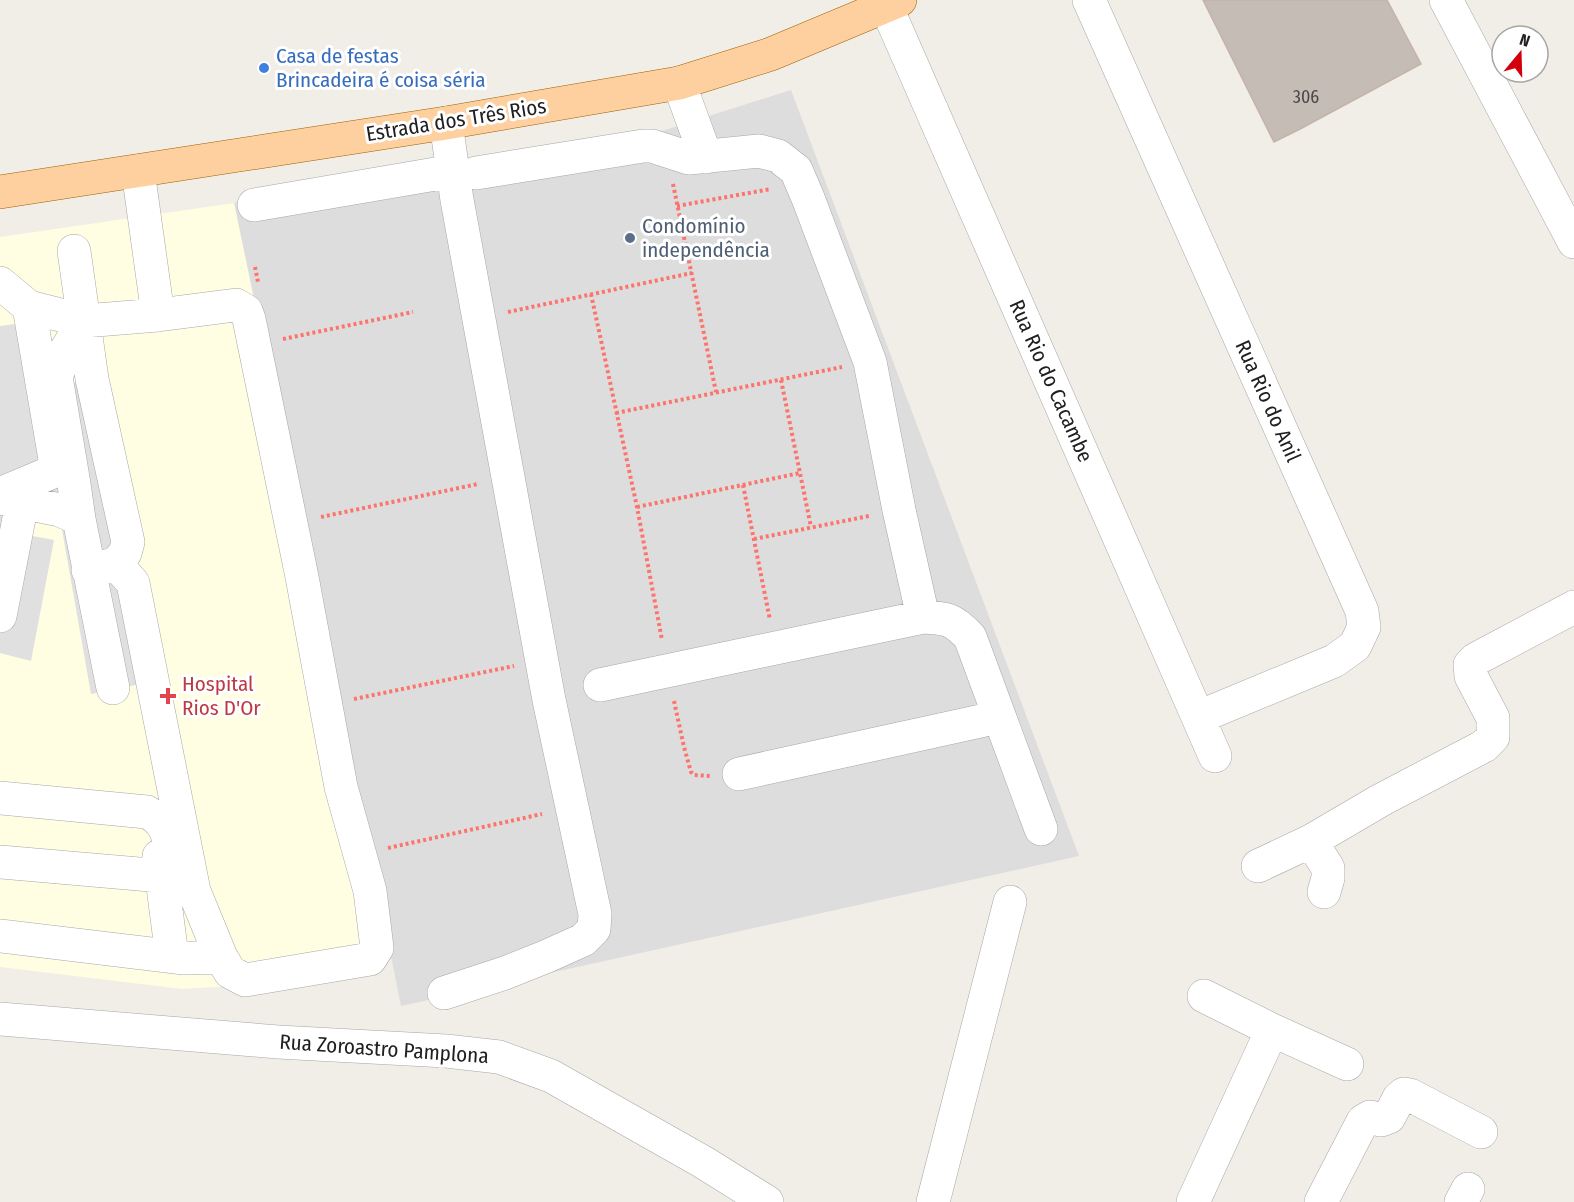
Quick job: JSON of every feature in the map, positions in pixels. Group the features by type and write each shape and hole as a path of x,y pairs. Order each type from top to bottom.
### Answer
{"main road":[{"name":"Estrada dos Três Rios","path":"0,192 446,123 679,83 771,54 893,3"}],"street":[{"name":"Rua Rio do Anil","path":"1089,0 1362,611 1364,627 1355,646 1334,661 1199,717"},
{"path":"1446,0 1574,242"},
{"name":"Rua Rio do Cacambe","path":"893,3 1215,756"},
{"path":"679,83 706,157"},
{"path":"444,993 505,973 583,940 594,929 595,914 542,660 508,478 464,172 446,123"},
{"path":"254,206 643,146 652,146 689,158 759,150 778,156 796,170 870,362 899,510 923,616"},
{"path":"138,171 158,315"},
{"path":"74,251 92,379 128,542 125,552 102,567"},
{"path":"0,283 29,307 84,321 236,306 246,311 302,577 341,787 370,891 377,948 370,959 245,980 230,972 221,957 194,891 133,583 102,567"},
{"path":"7,498 50,473 56,465 29,307"},
{"path":"84,321 66,350 56,376 79,519 102,567 113,688"},
{"path":"7,498 60,510 79,519"},
{"path":"0,616 7,498"},
{"path":"1258,866 1311,841 1381,800 1484,746 1493,737 1492,718 1471,676 1470,665 1476,659 1574,607"},
{"path":"600,685 923,616 943,617 958,625 970,637 1041,829"},
{"path":"739,774 999,717"},
{"path":"0,798 140,811 154,816 166,829 184,913 194,925 208,926"},
{"path":"154,816 172,956"},
{"path":"1311,841 1328,868 1324,892"},
{"path":"0,862 162,876"},
{"path":"933,1202 1010,902"},
{"path":"0,936 172,956 221,957"},
{"path":"1204,996 1347,1064"},
{"name":"Rua Zoroastro Pamplona","path":"0,1019 278,1042 446,1051 500,1057 551,1076 767,1202"},
{"path":"1193,1202 1272,1030"},
{"path":"1321,1202 1363,1121 1370,1117 1381,1120 1389,1117 1399,1098 1404,1094 1481,1132"}],"path":[{"path":"666,150 716,392"},
{"path":"677,206 801,183"},
{"path":"504,313 692,273"},
{"path":"591,294 637,507 668,671 691,772 700,776 739,774"},
{"path":"281,339 413,312"},
{"path":"616,412 870,362"},
{"path":"781,380 811,527"},
{"path":"637,507 800,473"},
{"path":"318,518 508,478"},
{"path":"743,485 776,648"},
{"path":"754,538 899,510"},
{"path":"344,700 542,660"},
{"path":"387,848 572,808"}],"shaded area":[{"path":"791,90 1079,856 401,1006 234,203 665,130"},
{"name":"Hospital Rios D'Or","path":"234,203 364,835 384,960 280,983 182,989 0,967 0,237"},
{"path":"15,324 28,390 98,379 161,680 91,694 61,524 39,521 32,525 27,535 54,540 31,661 0,653 0,326"}],"building":[{"path":"1203,0 1387,0 1421,64 1274,142"}],"place":[{"name":"Casa de festas Brincadeira é coisa séria","path":"264,68"},
{"name":"Condomínio independência","path":"630,238"},
{"name":"Hospital Rios D'Or","path":"168,696"}]}
